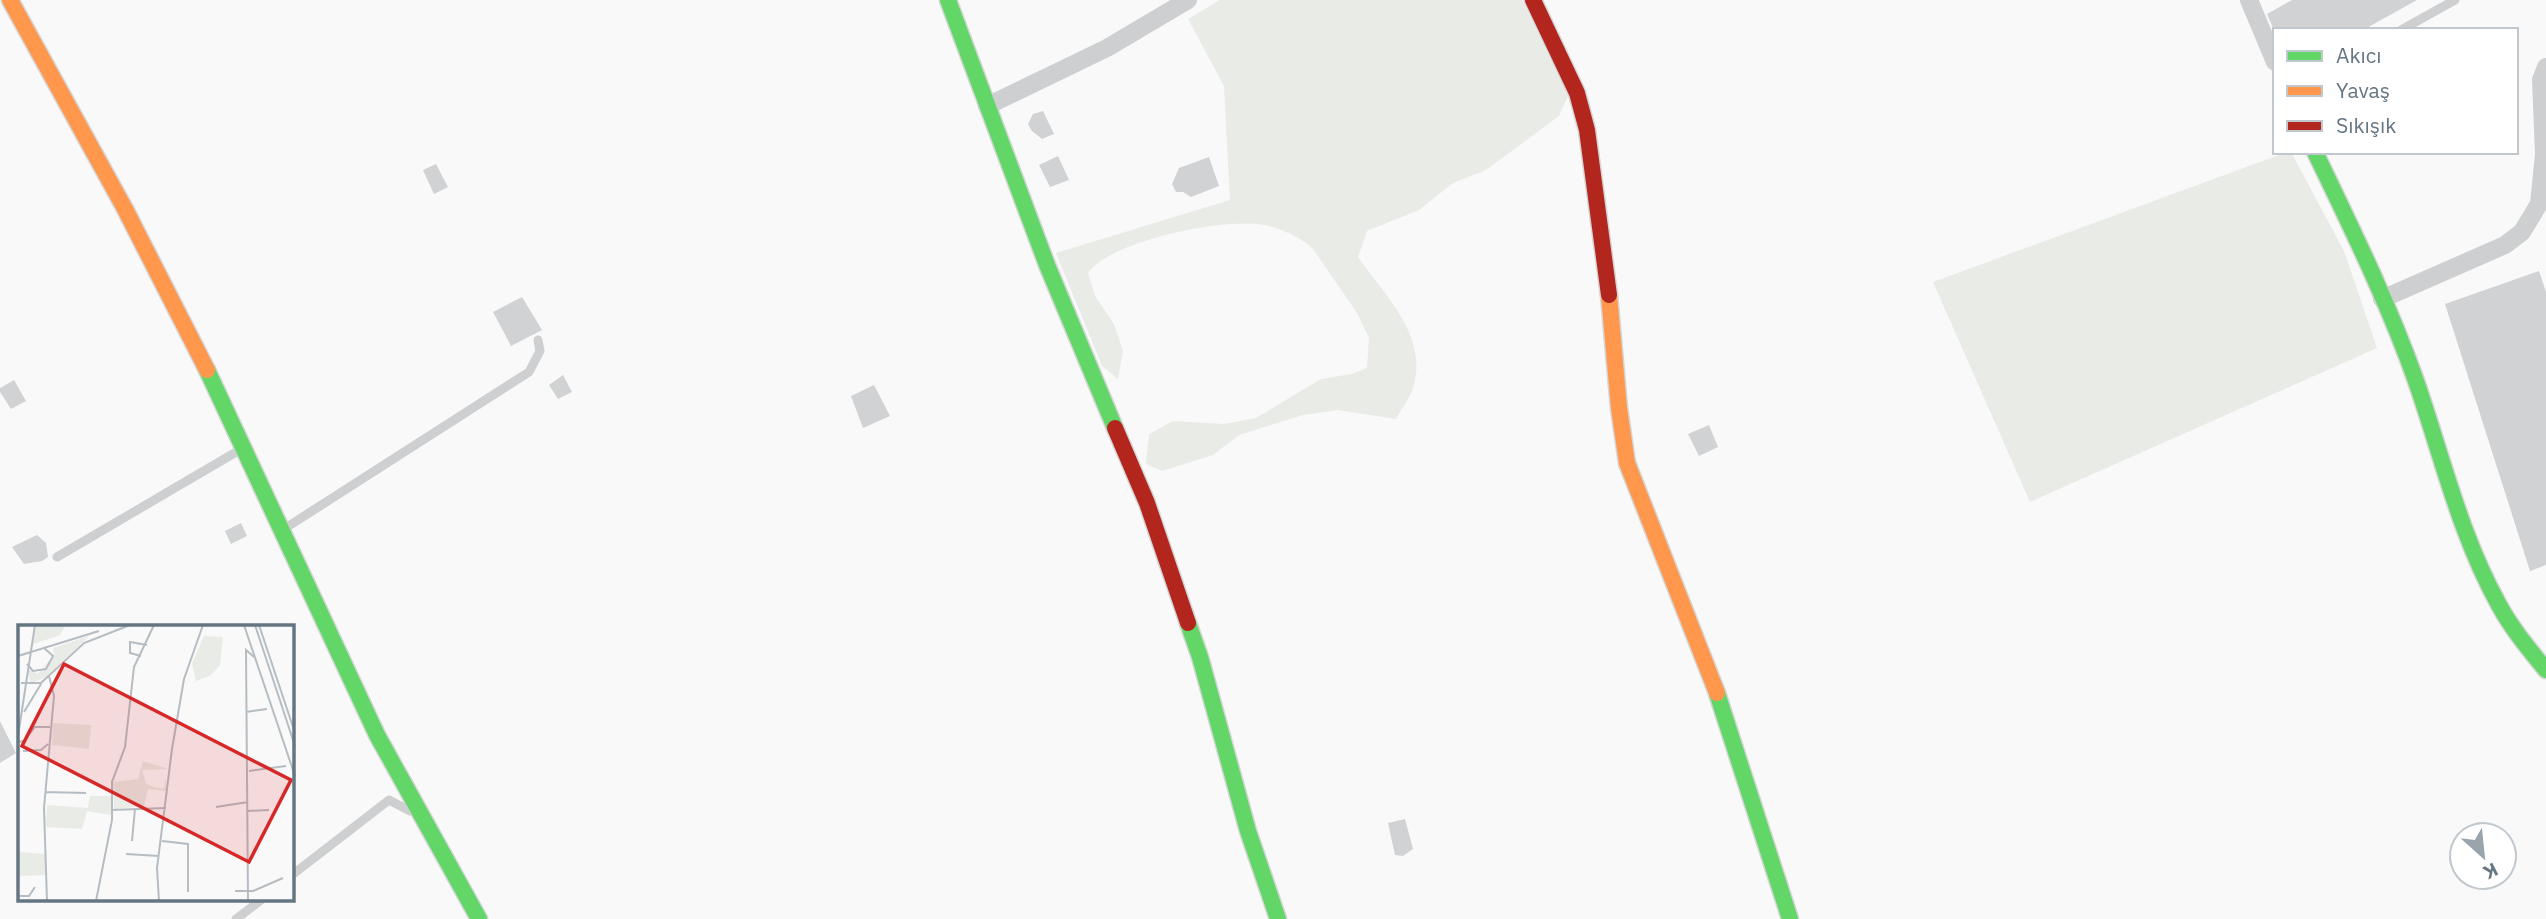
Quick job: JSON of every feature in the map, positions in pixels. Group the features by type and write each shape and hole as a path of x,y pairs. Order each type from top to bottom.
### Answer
{"street":[{"path":"10,0 125,209 244,447 377,735 479,919"},
{"path":"948,0 1046,265 1147,503 1200,657 1248,831 1278,919"},
{"path":"987,106 1107,48 1188,0"},
{"path":"1533,0 1577,93 1587,130 1610,300 1626,463 1721,704 1790,919"},
{"path":"2249,0 2273,57"},
{"path":"2382,299 2505,245 2522,232 2539,204 2544,154 2541,80 2546,67"},
{"path":"2315,154 2359,244 2416,380 2451,490 2491,596 2528,651 2546,670"}],"lane":[{"path":"2405,28 2455,0"},
{"path":"282,530 529,372 540,351 538,340"},
{"path":"57,557 244,447"},
{"path":"294,873 389,800 424,818"},
{"path":"236,919 258,902"}],"shaded area":[{"path":"1220,0 1522,0 1568,96 1559,116 1486,170 1453,183 1419,210 1367,231 1358,257 1402,319 1415,353 1416,372 1412,391 1396,419 1338,410 1303,415 1239,435 1213,455 1162,471 1146,464 1149,434 1173,421 1224,424 1256,418 1321,379 1352,374 1367,368 1369,338 1357,313 1313,249 1278,229 1247,223 1224,224 1170,234 1120,250 1101,261 1088,273 1095,296 1114,324 1123,351 1118,379 1102,366 1056,253 1230,200 1224,86 1188,19"},
{"path":"2282,154 2292,154 2344,251 2377,348 2030,502 1933,282"}],"building":[{"path":"2292,0 2417,0 2367,28 2273,28 2267,14"},
{"path":"1043,111 1054,134 1042,139 1028,124 1033,114"},
{"path":"1058,156 1069,180 1050,187 1039,165"},
{"path":"1209,157 1219,186 1191,197 1183,192 1176,192 1172,184 1179,168"},
{"path":"436,164 448,187 434,194 423,170"},
{"path":"2539,271 2546,292 2546,565 2530,571 2445,304"},
{"path":"522,297 542,330 511,346 493,312"},
{"path":"563,375 572,392 558,399 549,385"},
{"path":"14,380 26,401 11,409 0,388"},
{"path":"874,385 890,416 863,428 851,396"},
{"path":"1709,425 1718,447 1699,456 1688,434"},
{"path":"241,523 247,536 231,544 225,531"},
{"path":"37,535 46,543 48,557 42,561 24,564 12,547"},
{"path":"0,721 16,753 0,763"},
{"path":"1405,819 1413,849 1403,856 1395,855 1388,823"}],"traffic: fast":[{"path":"948,0 1047,265 1115,428"},
{"path":"2316,154 2393,322 2416,381 2462,523 2485,578 2509,622 2546,670"},
{"path":"207,370 377,735 479,919"},
{"path":"1188,623 1200,657 1248,831 1278,919"},
{"path":"1717,693 1790,919"}],"traffic: slow":[{"path":"10,0 125,209 207,370"},
{"path":"1609,295 1627,463 1717,693"}],"traffic: jam":[{"path":"1533,0 1577,93 1587,130 1609,295"},
{"path":"1115,428 1147,503 1188,623"}]}
